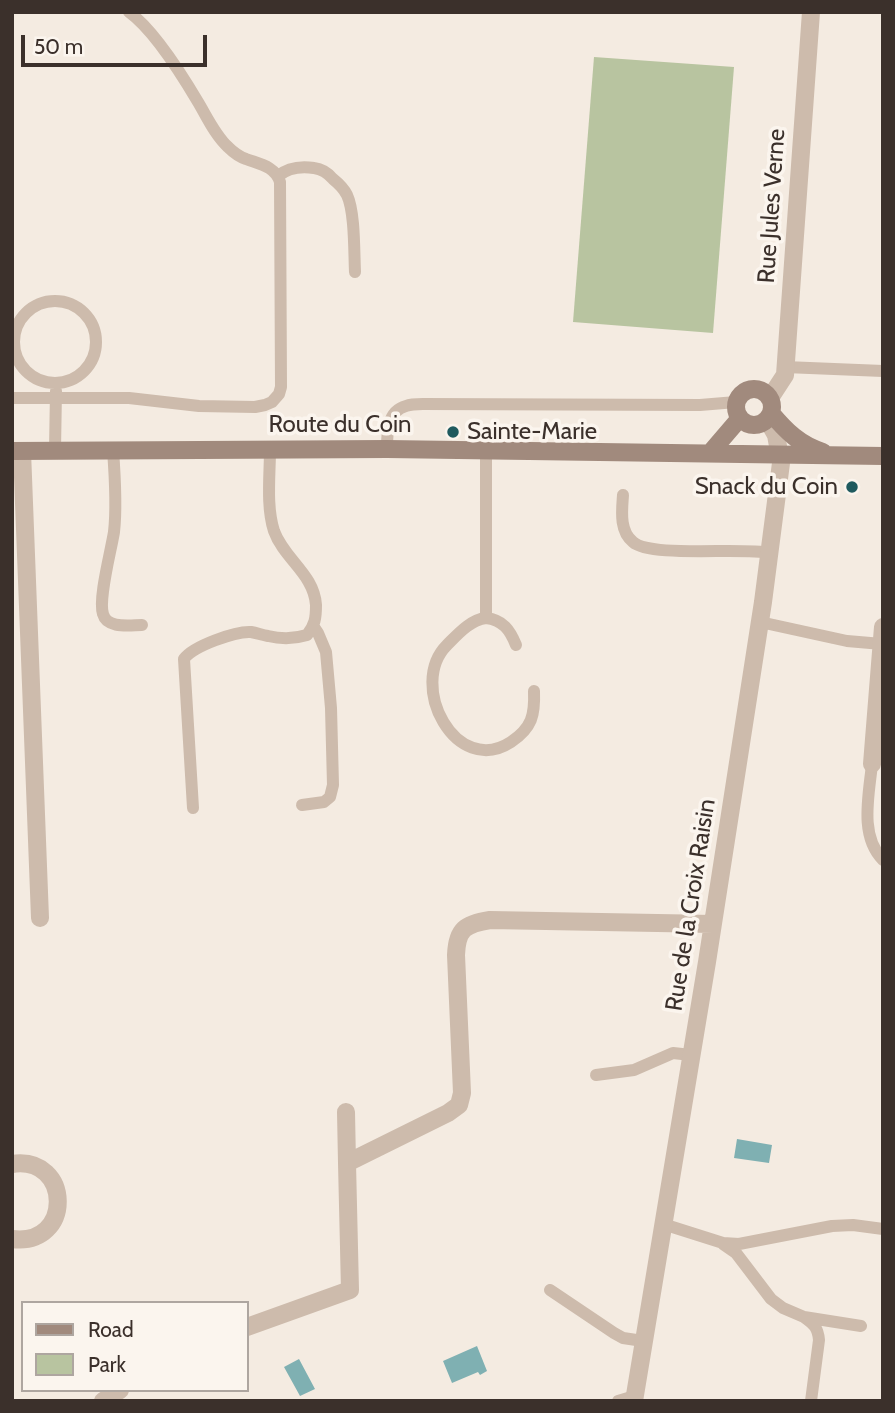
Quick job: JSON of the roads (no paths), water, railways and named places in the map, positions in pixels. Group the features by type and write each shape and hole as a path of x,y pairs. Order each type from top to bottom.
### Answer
{"main road":[{"path":"710,453 720,443 738,410 744,392 750,389 762,391 769,410 760,424 755,424 748,423 738,410"},
{"name":"Route du Coin","path":"769,410 793,438 812,449 830,454"},
{"name":"Route du Coin","path":"17,451 387,449 883,456"}],"street":[{"name":"Rue Jules Verne","path":"769,410 785,375 811,12"},
{"name":"Rue de la Croix Raisin","path":"629,1400 643,1341 663,1224 760,622 780,471 776,435 769,410"},
{"path":"17,451 40,918"},
{"path":"872,764 880,692 882,636"},
{"path":"347,1163 459,1105 462,1093 456,948 464,928 474,922 490,920 713,924"},
{"path":"248,1327 350,1290 346,1112"},
{"path":"12,1164 26,1163 46,1173 58,1192 59,1203 52,1224 44,1232 22,1240 12,1239"}],"lane":[{"path":"12,398 129,398 186,405 241,407 265,405 279,394 278,176 266,166 243,158 227,146 149,31 129,12"},
{"path":"278,176 295,167 319,169 340,185 351,207 355,272"},
{"path":"51,300 63,301 82,309 97,335 95,355 84,372 66,382 56,384 44,383 25,371 18,361 14,339 16,327 22,317 40,303 51,300"},
{"path":"785,367 883,371"},
{"path":"55,450 56,384"},
{"path":"387,449 390,421 395,412 405,406 423,404 699,405 738,410"},
{"path":"192,807 184,659 188,653 197,649 246,632 287,639 298,638 307,635 314,627 316,619 313,587 285,551 273,528 270,449"},
{"path":"113,450 115,512 103,615 108,622 118,625 142,625"},
{"path":"486,450 486,618"},
{"path":"623,495 622,516 626,534 644,548 769,553"},
{"path":"516,645 509,629 493,619 486,618 471,623 441,651 433,672 435,698 441,718 449,732 464,744 479,750 491,750 507,745 519,737 534,715 534,691"},
{"path":"760,622 847,641 882,636"},
{"path":"302,804 324,802 330,797 333,785 326,652 314,627"},
{"path":"872,764 868,831 872,845 883,860"},
{"path":"596,1076 634,1070 673,1053 691,1055"},
{"path":"663,1224 723,1243 738,1244 832,1226 853,1225 883,1229"},
{"path":"723,1243 736,1254 771,1299 815,1325 819,1340 811,1401"},
{"path":"550,1290 623,1338 643,1341"},
{"path":"804,1317 861,1326"}],"water":[{"path":"737,1139 772,1145 769,1163 734,1158"},
{"path":"477,1346 487,1371 452,1383 443,1361"},
{"path":"299,1359 315,1389 300,1396 284,1367"}],"place":[{"name":"Sainte-Marie","path":"453,432"},
{"name":"Snack du Coin","path":"852,487"}]}
